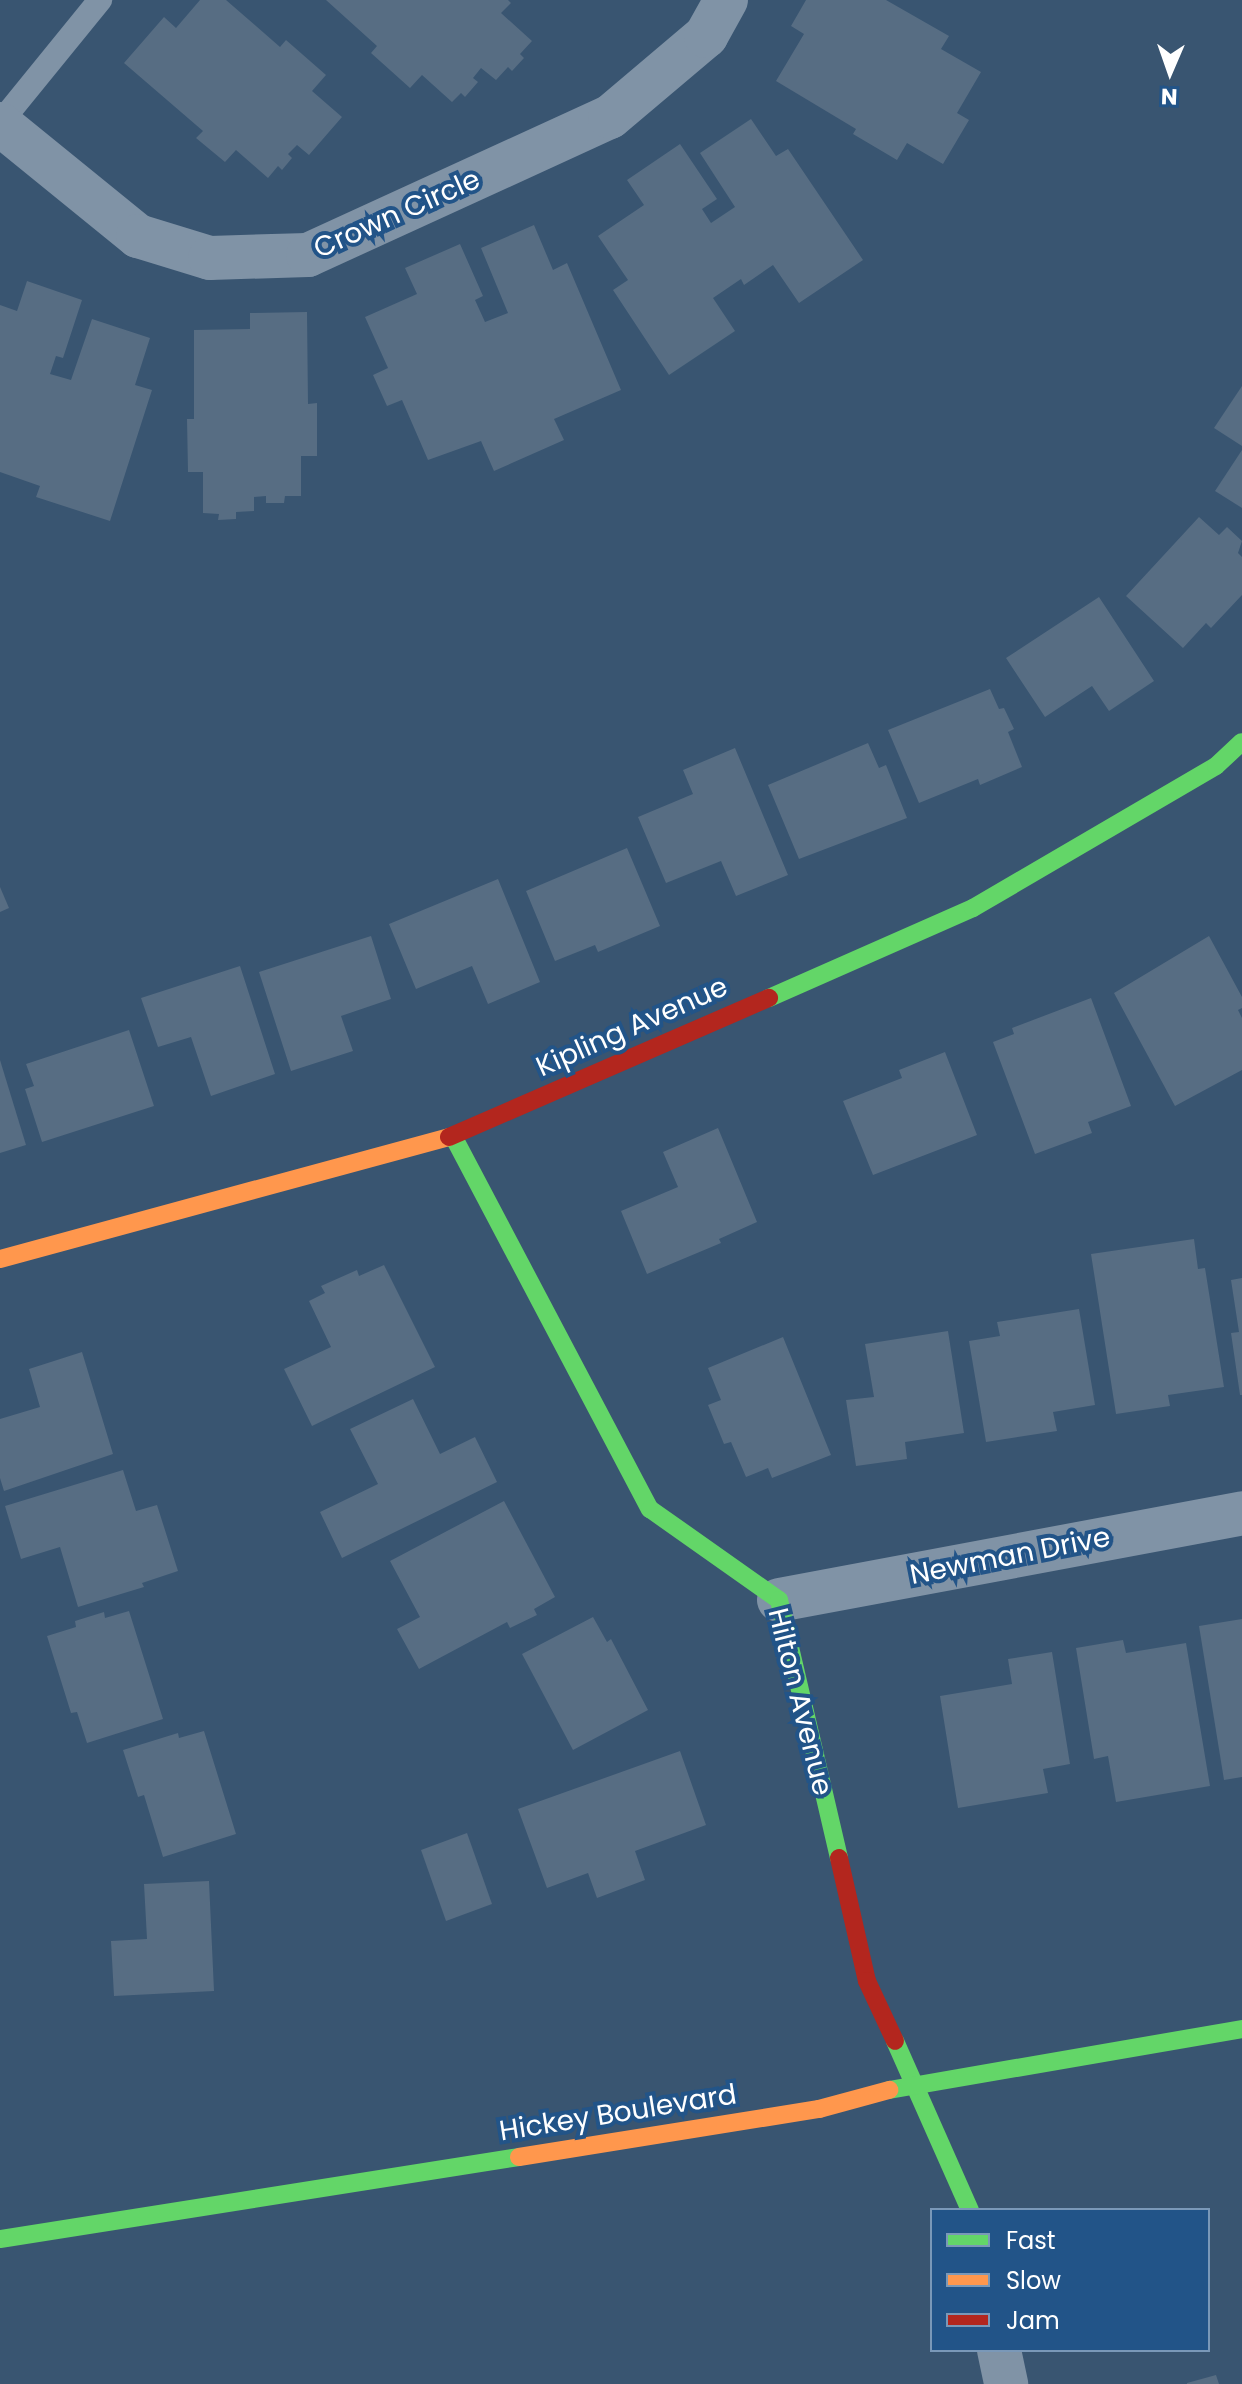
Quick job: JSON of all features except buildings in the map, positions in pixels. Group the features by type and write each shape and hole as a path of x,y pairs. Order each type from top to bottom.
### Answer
{"street":[{"name":"Crown Circle","path":"0,124 138,236 210,258 308,255 610,117 706,36 726,0"},
{"name":"Kipling Avenue","path":"0,1259 453,1136 973,908 1216,766 1242,742"},
{"name":"Hilton Avenue","path":"453,1136 650,1509 779,1600 867,1981 969,2208"},
{"name":"Newman Drive","path":"779,1600 1242,1513"},
{"name":"Hickey Boulevard","path":"0,2239 819,2109 915,2083 1242,2029"},
{"path":"999,2352 1006,2384"}],"lane":[{"path":"0,124 100,0"}],"traffic: fast":[{"path":"769,998 973,908 1216,766 1242,742"},
{"path":"453,1136 650,1509 779,1600 839,1858"},
{"path":"889,2090 1242,2029"},
{"path":"895,2041 969,2208"},
{"path":"0,2239 519,2157"}],"traffic: slow":[{"path":"0,1259 449,1137"},
{"path":"519,2157 819,2109 889,2090"}],"traffic: jam":[{"path":"449,1137 769,998"},
{"path":"839,1858 867,1981 895,2041"}]}
